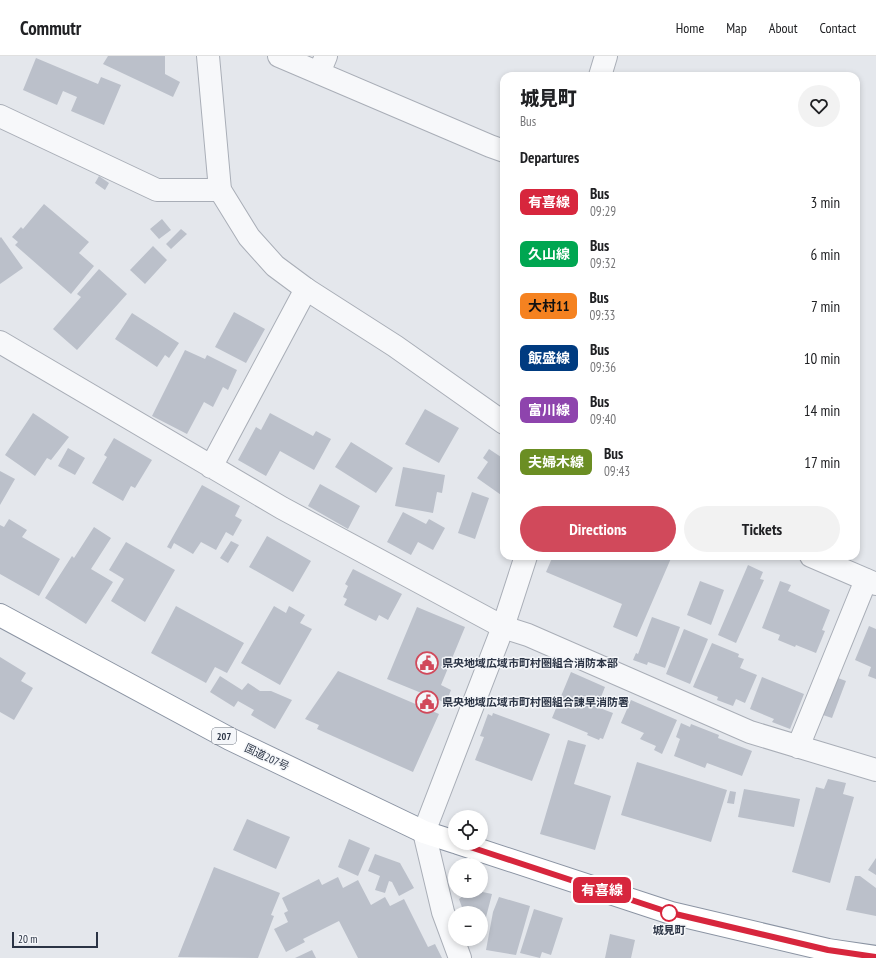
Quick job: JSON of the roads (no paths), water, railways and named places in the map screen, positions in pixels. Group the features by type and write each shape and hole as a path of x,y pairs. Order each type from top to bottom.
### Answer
{"highway":[{"name":"国道207号","path":"0,615 230,739 424,832 448,840"},
{"path":"479,850 671,913 828,950 863,956"}],"street":[{"path":"208,56 220,190 249,237 275,266 306,289 395,346 500,420"},
{"path":"279,56 322,64 500,150"},
{"path":"601,72 606,56"},
{"path":"0,116 157,190 220,190"},
{"path":"211,467 306,289"},
{"path":"0,342 282,508 503,627 528,635 750,732 876,770"},
{"path":"460,958 443,912 424,832 503,627 525,560"},
{"path":"798,747 871,582 820,560"}],"place":[{"name":"県央地域広域市町村圏組合消防本部","path":"427,663"},
{"name":"県央地域広域市町村圏組合諌早消防署","path":"427,702"},
{"name":"城見町","path":"669,913"}]}
